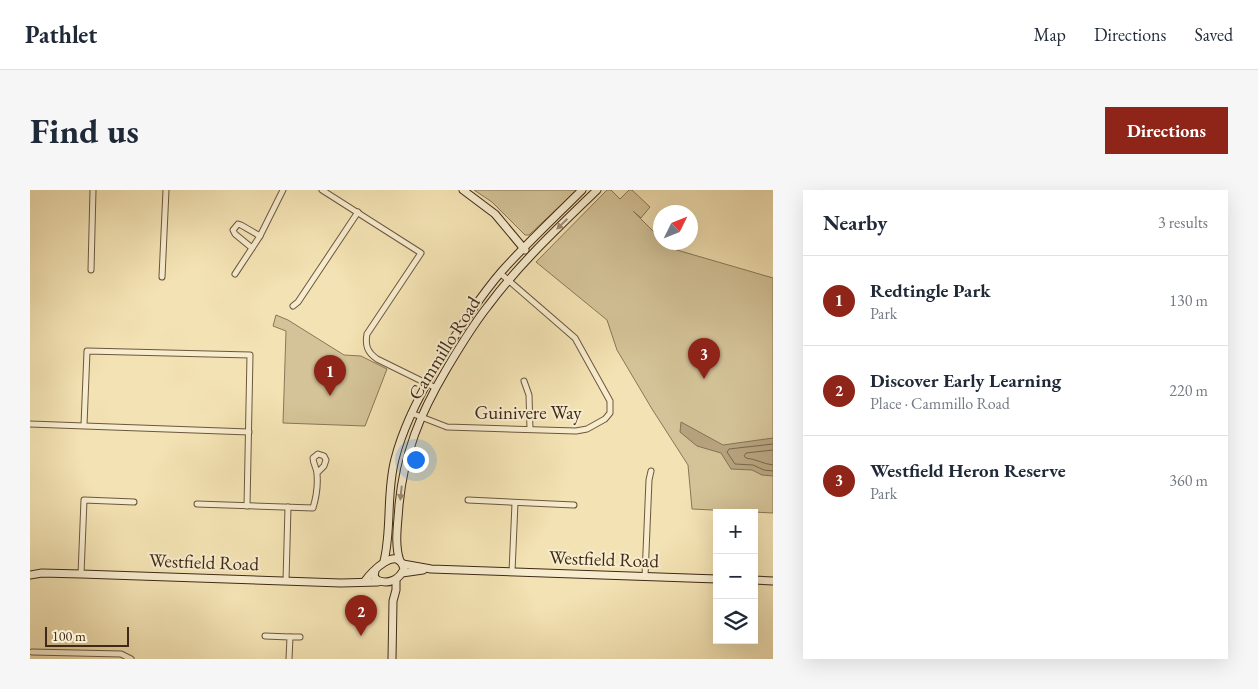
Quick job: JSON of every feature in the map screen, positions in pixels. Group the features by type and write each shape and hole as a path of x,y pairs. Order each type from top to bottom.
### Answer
{"main road":[{"path":"463,190 490,209 532,254"},
{"name":"Cammillo Road","path":"384,561 387,548 388,505 394,460 411,413 427,383 457,332 500,273 582,190"},
{"name":"Cammillo Road","path":"401,563 397,548 400,491 410,445 420,417 479,317 532,254 597,190"},
{"path":"365,581 384,561 392,560 401,563 404,569 396,580 386,583 378,582 375,577 375,571"},
{"name":"Westfield Road","path":"401,563 431,569 713,579"},
{"name":"Westfield Road","path":"402,573 431,569"},
{"name":"Westfield Road","path":"30,571 42,573 341,583 378,582"},
{"name":"Westfield Road","path":"30,575 42,573"},
{"path":"392,659 393,601 396,580"},
{"path":"758,580 773,581"},
{"path":"386,583 393,601"}],"street":[{"path":"90,270 94,190"},
{"path":"162,277 166,190"},
{"path":"235,274 260,236 283,190"},
{"path":"322,190 421,253 367,334 366,343 370,353 377,360 436,388"},
{"path":"293,306 298,302 358,212"},
{"path":"252,248 235,234 234,226 241,225 260,236"},
{"name":"Guinivere Way","path":"411,413 447,427 576,431 586,429 605,419 610,413 610,400 578,342 500,273"},
{"path":"84,425 87,351 250,355 247,506"},
{"path":"524,381 529,395 530,429"},
{"path":"30,424 249,432"},
{"path":"645,576 651,471"},
{"path":"197,504 313,508 318,472"},
{"path":"81,574 84,500 134,502"},
{"path":"468,500 574,505"},
{"path":"512,572 515,503"},
{"path":"286,581 288,507"},
{"path":"265,636 300,637"},
{"path":"289,659 290,637"},
{"path":"32,659 31,652 121,654 131,659"}],"shaded area":[{"path":"474,190 577,190 529,235 525,235 492,202"},
{"path":"607,190 611,190 620,199 629,190 632,190 650,207 641,218 633,211 653,231 653,250 677,250 773,278 773,513 758,512 758,509 692,509 688,465 617,350 607,320 536,262"},
{"path":"276,315 288,320 344,355 361,356 387,369 365,426 283,423 286,331 273,326"}],"water":[{"path":"681,422 723,445 773,438 773,476 762,475 752,470 731,469 721,453 697,446 680,432"}],"place":[{"name":"Westfield Heron Reserve","path":"704,379"},
{"name":"Redtingle Park","path":"330,396"},
{"name":"Discover Early Learning","path":"361,636"}]}
